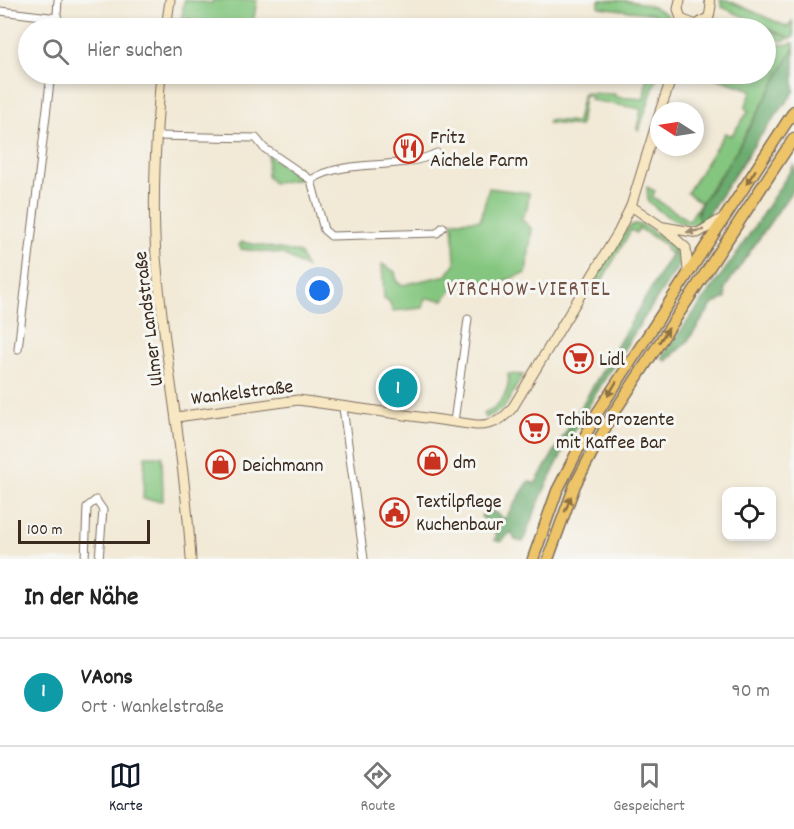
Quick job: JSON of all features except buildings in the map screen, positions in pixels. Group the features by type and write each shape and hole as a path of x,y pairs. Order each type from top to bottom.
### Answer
{"main road":[{"path":"533,559 557,491 588,430 633,355 794,111"},
{"path":"548,559 575,485 611,417 794,138"}],"street":[{"path":"0,11 58,18 58,0"},
{"path":"167,18 170,0"},
{"path":"669,0 679,2 681,18"},
{"path":"708,18 711,6 709,0"},
{"path":"18,350 50,84"},
{"name":"Ulmer Landstraße","path":"160,84 154,188 156,256 177,417 191,559"},
{"name":"Wankelstraße","path":"664,102 670,84"},
{"path":"156,136 256,138 264,148 311,180 324,230 331,236 437,233 443,227"},
{"name":"Wankelstraße","path":"177,417 283,400 301,400 454,423 487,425 500,420 510,411 619,231 631,206 650,145"},
{"path":"311,180 318,175 355,167 422,160 437,153"},
{"path":"631,206 662,227 686,248 688,271"},
{"path":"662,227 698,233 724,217"},
{"path":"454,423 468,319"},
{"path":"343,408 364,559"},
{"path":"85,559 87,507 96,500 103,510 99,559"}],"green space":[{"path":"184,0 212,3 213,0 257,0 254,18 182,18"},
{"path":"599,0 626,1 652,6 667,15 668,18 654,18 654,14 599,7"},
{"path":"720,0 727,0 768,18 746,18 722,7"},
{"path":"792,21 794,37 782,41 776,38 776,33 788,37 776,32 776,22 788,27"},
{"path":"776,43 782,45 794,43 794,48 776,80"},
{"path":"794,48 794,92 756,142 704,221 699,221 698,210 704,199 729,163 774,84 776,84"},
{"path":"646,84 655,84 639,130 637,129 641,109 590,100 591,96 584,95 580,126 548,123 549,120 577,122 583,93 615,94 615,97 644,99"},
{"path":"734,84 774,84 730,161 707,194 700,211 699,221 702,222 688,224 673,220 648,201 647,187 655,191 652,197 689,221 701,202 687,193 725,133 731,136 749,111 745,108 752,90"},
{"path":"268,155 301,179 273,183 267,176"},
{"path":"794,165 794,188 725,288 726,298 712,305 687,342 666,361 661,358 738,252"},
{"path":"489,188 529,193 527,208 521,219 532,229 526,273 503,281 503,287 462,286 449,293 444,300 425,298 423,308 393,311 389,301 384,298 382,264 395,272 397,282 402,285 447,275 455,264 453,221 480,220"},
{"path":"635,224 643,225 673,245 672,254 665,250 667,246 639,228 636,233 631,230 594,294 591,289 610,253 623,234"},
{"path":"242,242 300,253 306,268 283,254 241,249 239,245"},
{"path":"675,248 679,255 678,267 613,366 572,435 537,506 523,542 515,540 511,532 501,542 494,540 497,527 481,517 487,508 505,519 529,481 535,484"},
{"path":"508,374 523,375 504,408 486,418 484,414 499,403 506,392"},
{"path":"145,456 162,456 163,501 143,499"}],"place":[{"name":"Fritz Aichele Farm","path":"409,148"},
{"name":"Lidl","path":"578,358"},
{"name":"VAons","path":"398,388"},
{"name":"Tchibo Prozente mit Kaffee Bar","path":"535,429"},
{"name":"dm","path":"432,461"},
{"name":"Deichmann","path":"221,464"},
{"name":"Textilpflege Kuchenbaur","path":"395,512"}],"district":[{"name":"VIRCHOW-VIERTEL","path":"529,288"}]}
